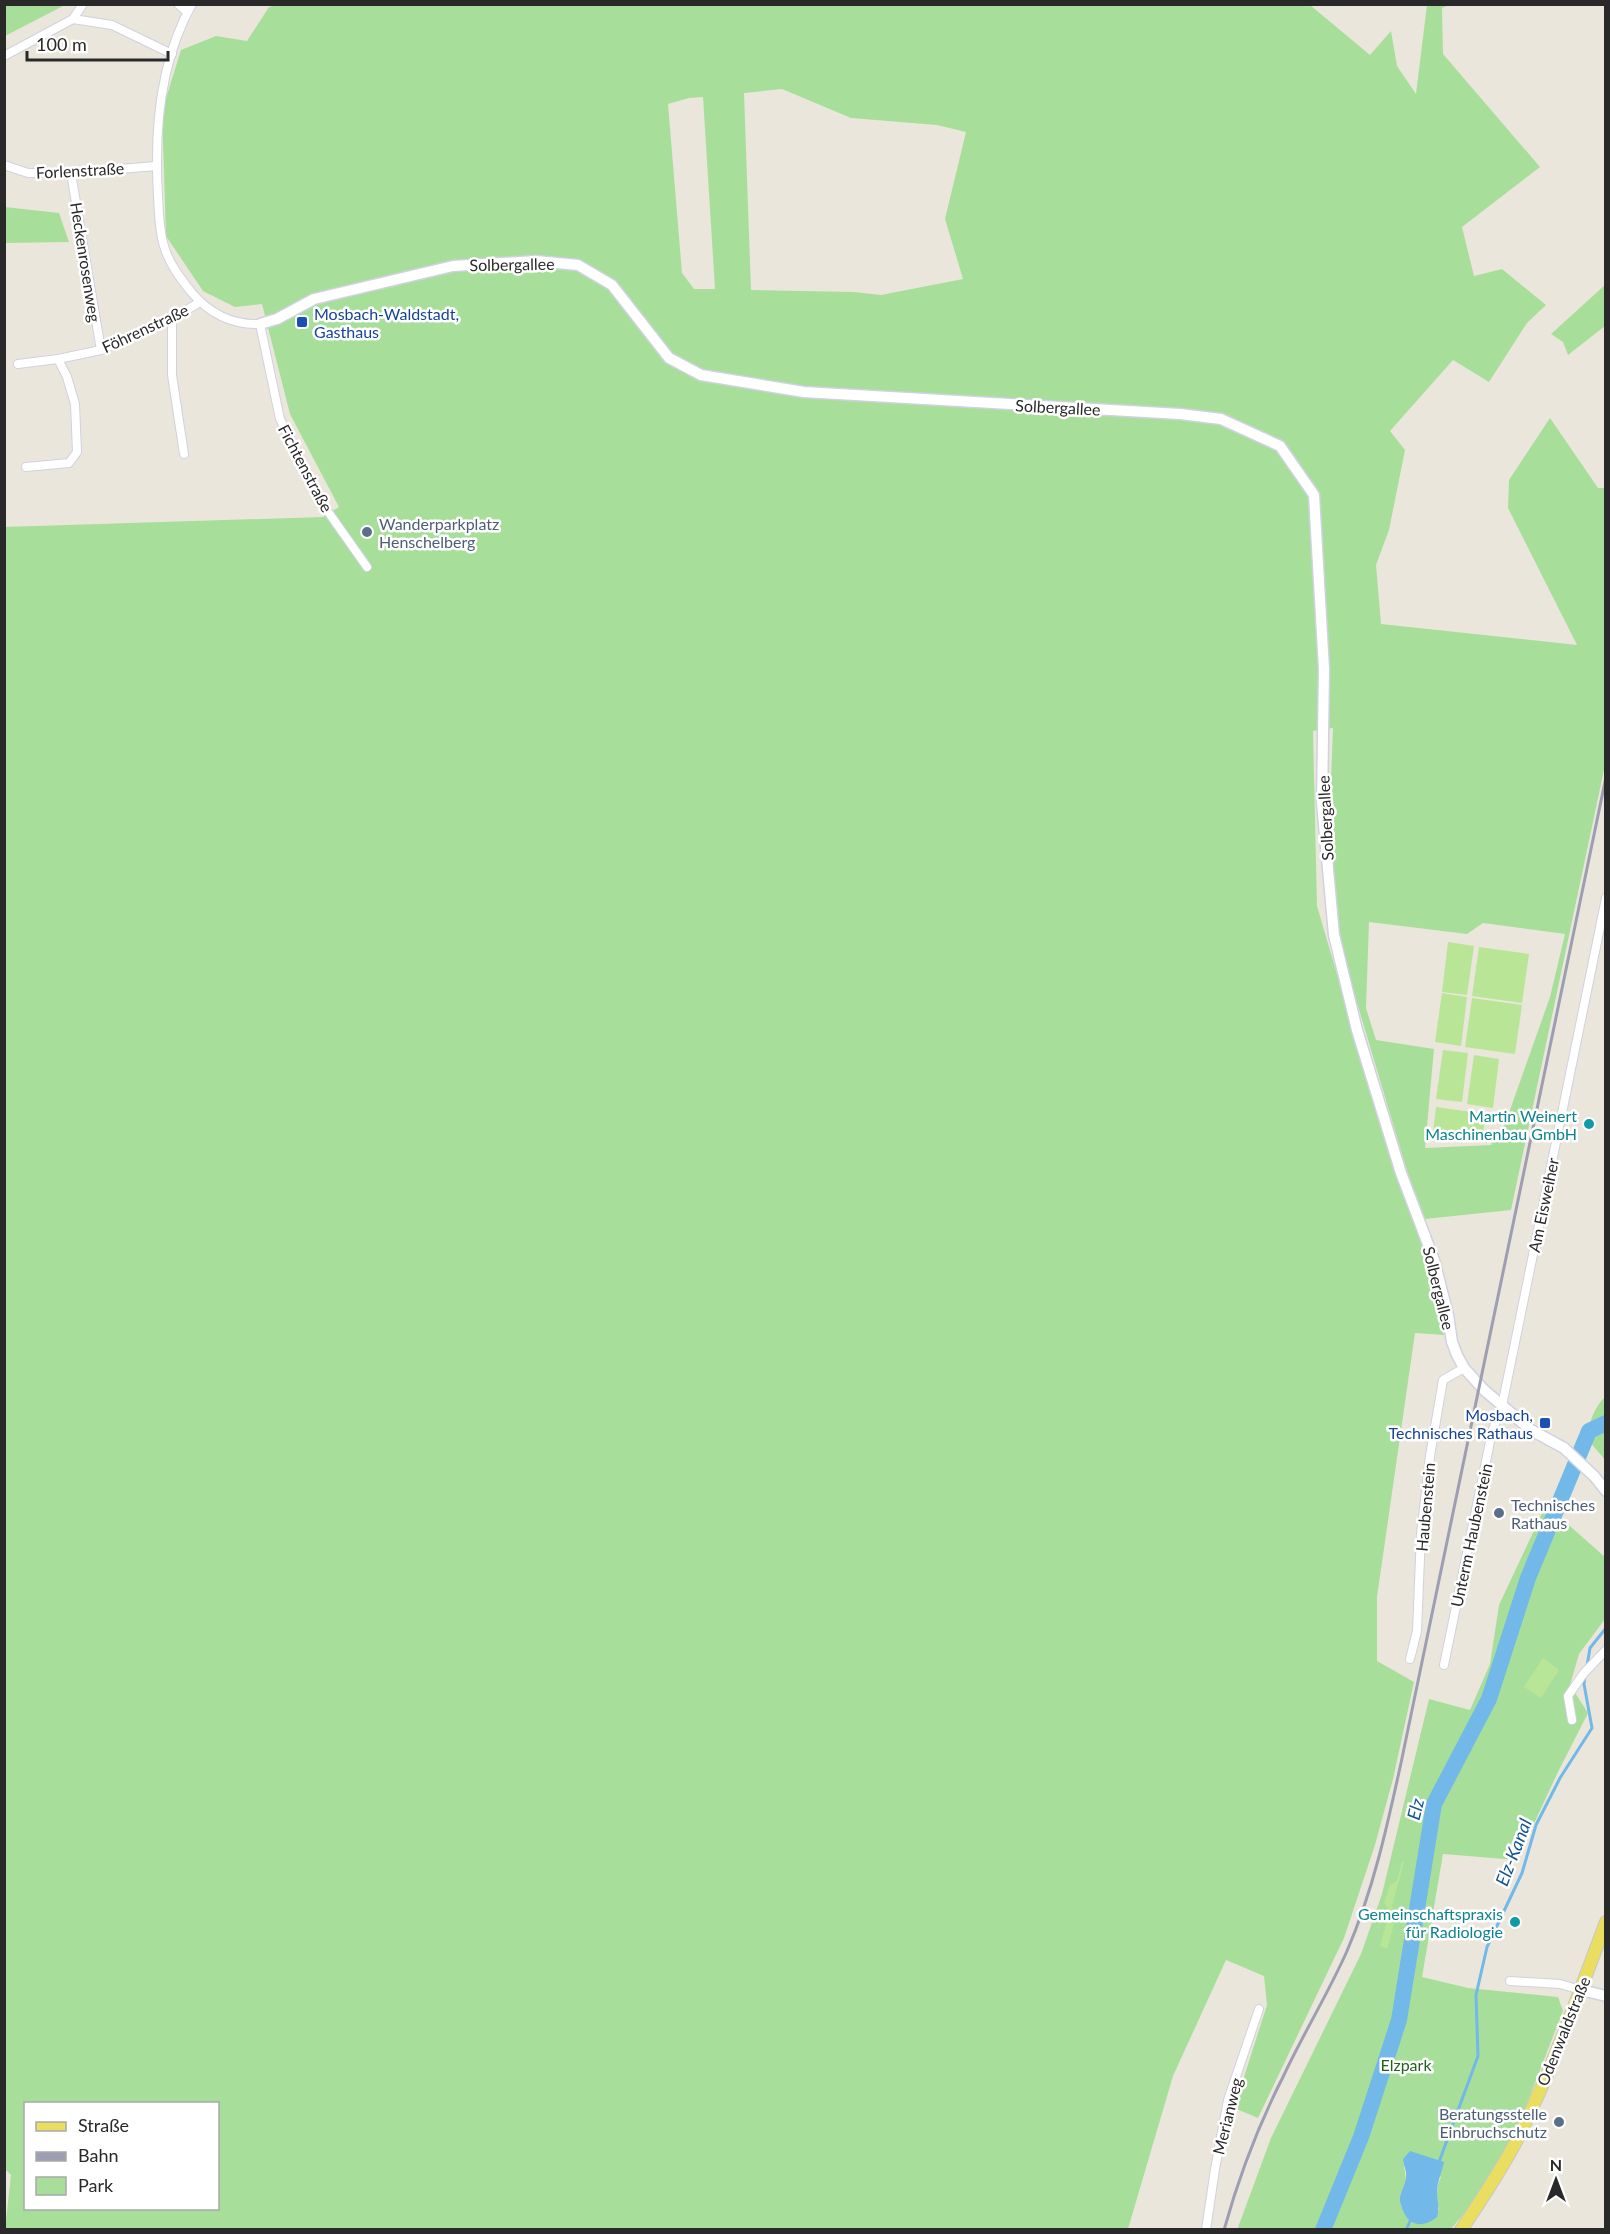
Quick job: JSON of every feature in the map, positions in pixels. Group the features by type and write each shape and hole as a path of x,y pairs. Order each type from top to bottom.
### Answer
{"main road":[{"name":"Odenwaldstraße","path":"1461,2229 1496,2178 1520,2135 1581,1990 1605,1922"}],"street":[{"path":"4,56 74,20 83,4"},
{"path":"178,4 187,12"},
{"name":"Solbergallee","path":"192,4 180,27 172,54 159,123 156,166 159,219 164,246 172,266 200,302 223,318 242,325 260,324 277,319 314,299 453,266 536,261 578,265 612,285 669,358 701,375 804,392 1180,414 1221,419 1280,446 1314,495 1324,669 1322,803 1334,935 1357,1029 1401,1173 1434,1260 1448,1315 1452,1342 1464,1368 1502,1406 1531,1430 1564,1448 1594,1476 1605,1491"},
{"path":"74,20 112,25 172,54"},
{"name":"Forlenstraße","path":"4,165 28,173 71,173 156,166"},
{"name":"Heckenrosenweg","path":"71,173 101,350"},
{"name":"Föhrenstraße","path":"18,364 101,350 172,319 200,302"},
{"path":"172,319 172,375 184,454"},
{"name":"Fichtenstraße","path":"260,324 280,418 324,506 368,567"},
{"path":"26,467 69,463 77,452 75,404 67,376 58,359"},
{"name":"Am Eisweiher","path":"1502,1406 1605,898"},
{"name":"Haubenstein","path":"1410,1659 1417,1631 1421,1534 1428,1467 1443,1380 1464,1368"},
{"name":"Unterm Haubenstein","path":"1444,1665 1492,1432 1502,1406"},
{"path":"1572,1720 1568,1696 1584,1673 1605,1650"},
{"path":"1510,1981 1560,1984 1605,1996"},
{"name":"Merianweg","path":"1206,2228 1228,2100 1259,2009"}],"green space":[{"path":"5,4 65,4 65,5 5,36"},
{"path":"276,5 1310,5 1370,55 1391,31 1397,66 1416,94 1427,5 1449,5 1442,8 1443,54 1540,167 1462,227 1474,276 1502,269 1546,305 1527,323 1489,382 1453,360 1390,431 1405,450 1389,530 1376,565 1381,624 1577,645 1508,508 1509,480 1550,418 1598,488 1605,488 1605,765 1511,1210 1425,1219 1407,1171 1336,932 1331,780 1333,728 1313,731 1317,906 1395,1172 1429,1262 1444,1335 1415,1333 1377,1597 1377,1661 1414,1682 1393,1779 1375,1845 1344,1938 1258,2118 1234,2108 1267,2005 1264,1976 1226,1960 1173,2076 1128,2229 5,2229 11,2175 4,2168 4,527 323,517 339,507 290,414 262,304 235,307 203,291 166,236 162,111 181,50 216,36 247,41 269,7","holes":["782,89 851,118 937,125 966,132 945,219 963,279 881,295 854,292 751,290 744,93","703,97 715,289 694,289 682,273 668,104","1369,922 1467,934 1483,923 1565,934 1550,997 1505,1124 1491,1145 1425,1148 1434,1049 1376,1040 1366,1008"]},
{"path":"5,207 59,213 69,242 5,243"},
{"path":"1605,285 1605,326 1568,355 1563,342 1551,334"},
{"path":"1448,942 1474,946 1467,995 1442,992"},
{"path":"1479,947 1529,954 1522,1003 1472,996"},
{"path":"1442,993 1467,997 1461,1046 1435,1042"},
{"path":"1472,998 1522,1005 1515,1054 1465,1047"},
{"path":"1443,1050 1468,1053 1462,1102 1436,1099"},
{"path":"1474,1055 1499,1059 1493,1108 1467,1104"},
{"path":"1436,1107 1486,1114 1482,1139 1433,1132"},
{"path":"1605,1397 1605,1460 1591,1443 1589,1429 1598,1405"},
{"name":"Elzpark","path":"1546,1505 1605,1557 1605,1619 1579,1654 1570,1685 1588,1713 1517,1860 1443,1854 1422,1977 1468,1988 1558,1997 1563,2011 1512,2142 1477,2198 1451,2229 1237,2230 1271,2138 1361,1954 1382,1894 1429,1699 1470,1710 1490,1664 1499,1605","holes":["1404,2166 1441,2177 1437,2189 1439,2211 1400,2195 1406,2180"]},
{"path":"1543,1658 1559,1670 1541,1698 1524,1687"},
{"path":"1402,1862 1404,1862 1392,1906 1396,1917 1387,1949 1380,1946 1390,1911 1384,1903 1390,1885 1397,1881"}],"water":[{"path":"1410,2151 1444,2162 1437,2188 1437,2217 1424,2224 1409,2220 1400,2201 1406,2176 1403,2159"}],"waterway":[{"name":"Elz","path":"1323,2230 1361,2137 1399,2020 1434,1804 1489,1699 1528,1578 1589,1431 1606,1423"},
{"name":"Elz-Kanal","path":"1587,1666 1590,1648 1606,1628"},
{"name":"Elz-Kanal","path":"1439,2162 1478,2056 1476,1995 1487,1947 1522,1873 1536,1825 1560,1778 1592,1728 1584,1684 1585,1675"},
{"name":"Elz-Kanal","path":"1406,2230 1411,2219"}],"railway":[{"path":"1224,2230 1257,2133 1347,1951 1378,1859 1401,1763 1606,777"}],"place":[{"name":"Mosbach-Waldstadt, Gasthaus","path":"302,322"},
{"name":"Wanderparkplatz Henschelberg","path":"367,532"},
{"name":"Martin Weinert Maschinenbau GmbH","path":"1589,1124"},
{"name":"Mosbach, Technisches Rathaus","path":"1545,1423"},
{"name":"Technisches Rathaus","path":"1499,1513"},
{"name":"Gemeinschaftspraxis für Radiologie","path":"1515,1922"},
{"name":"Beratungsstelle Einbruchschutz","path":"1559,2122"}]}
